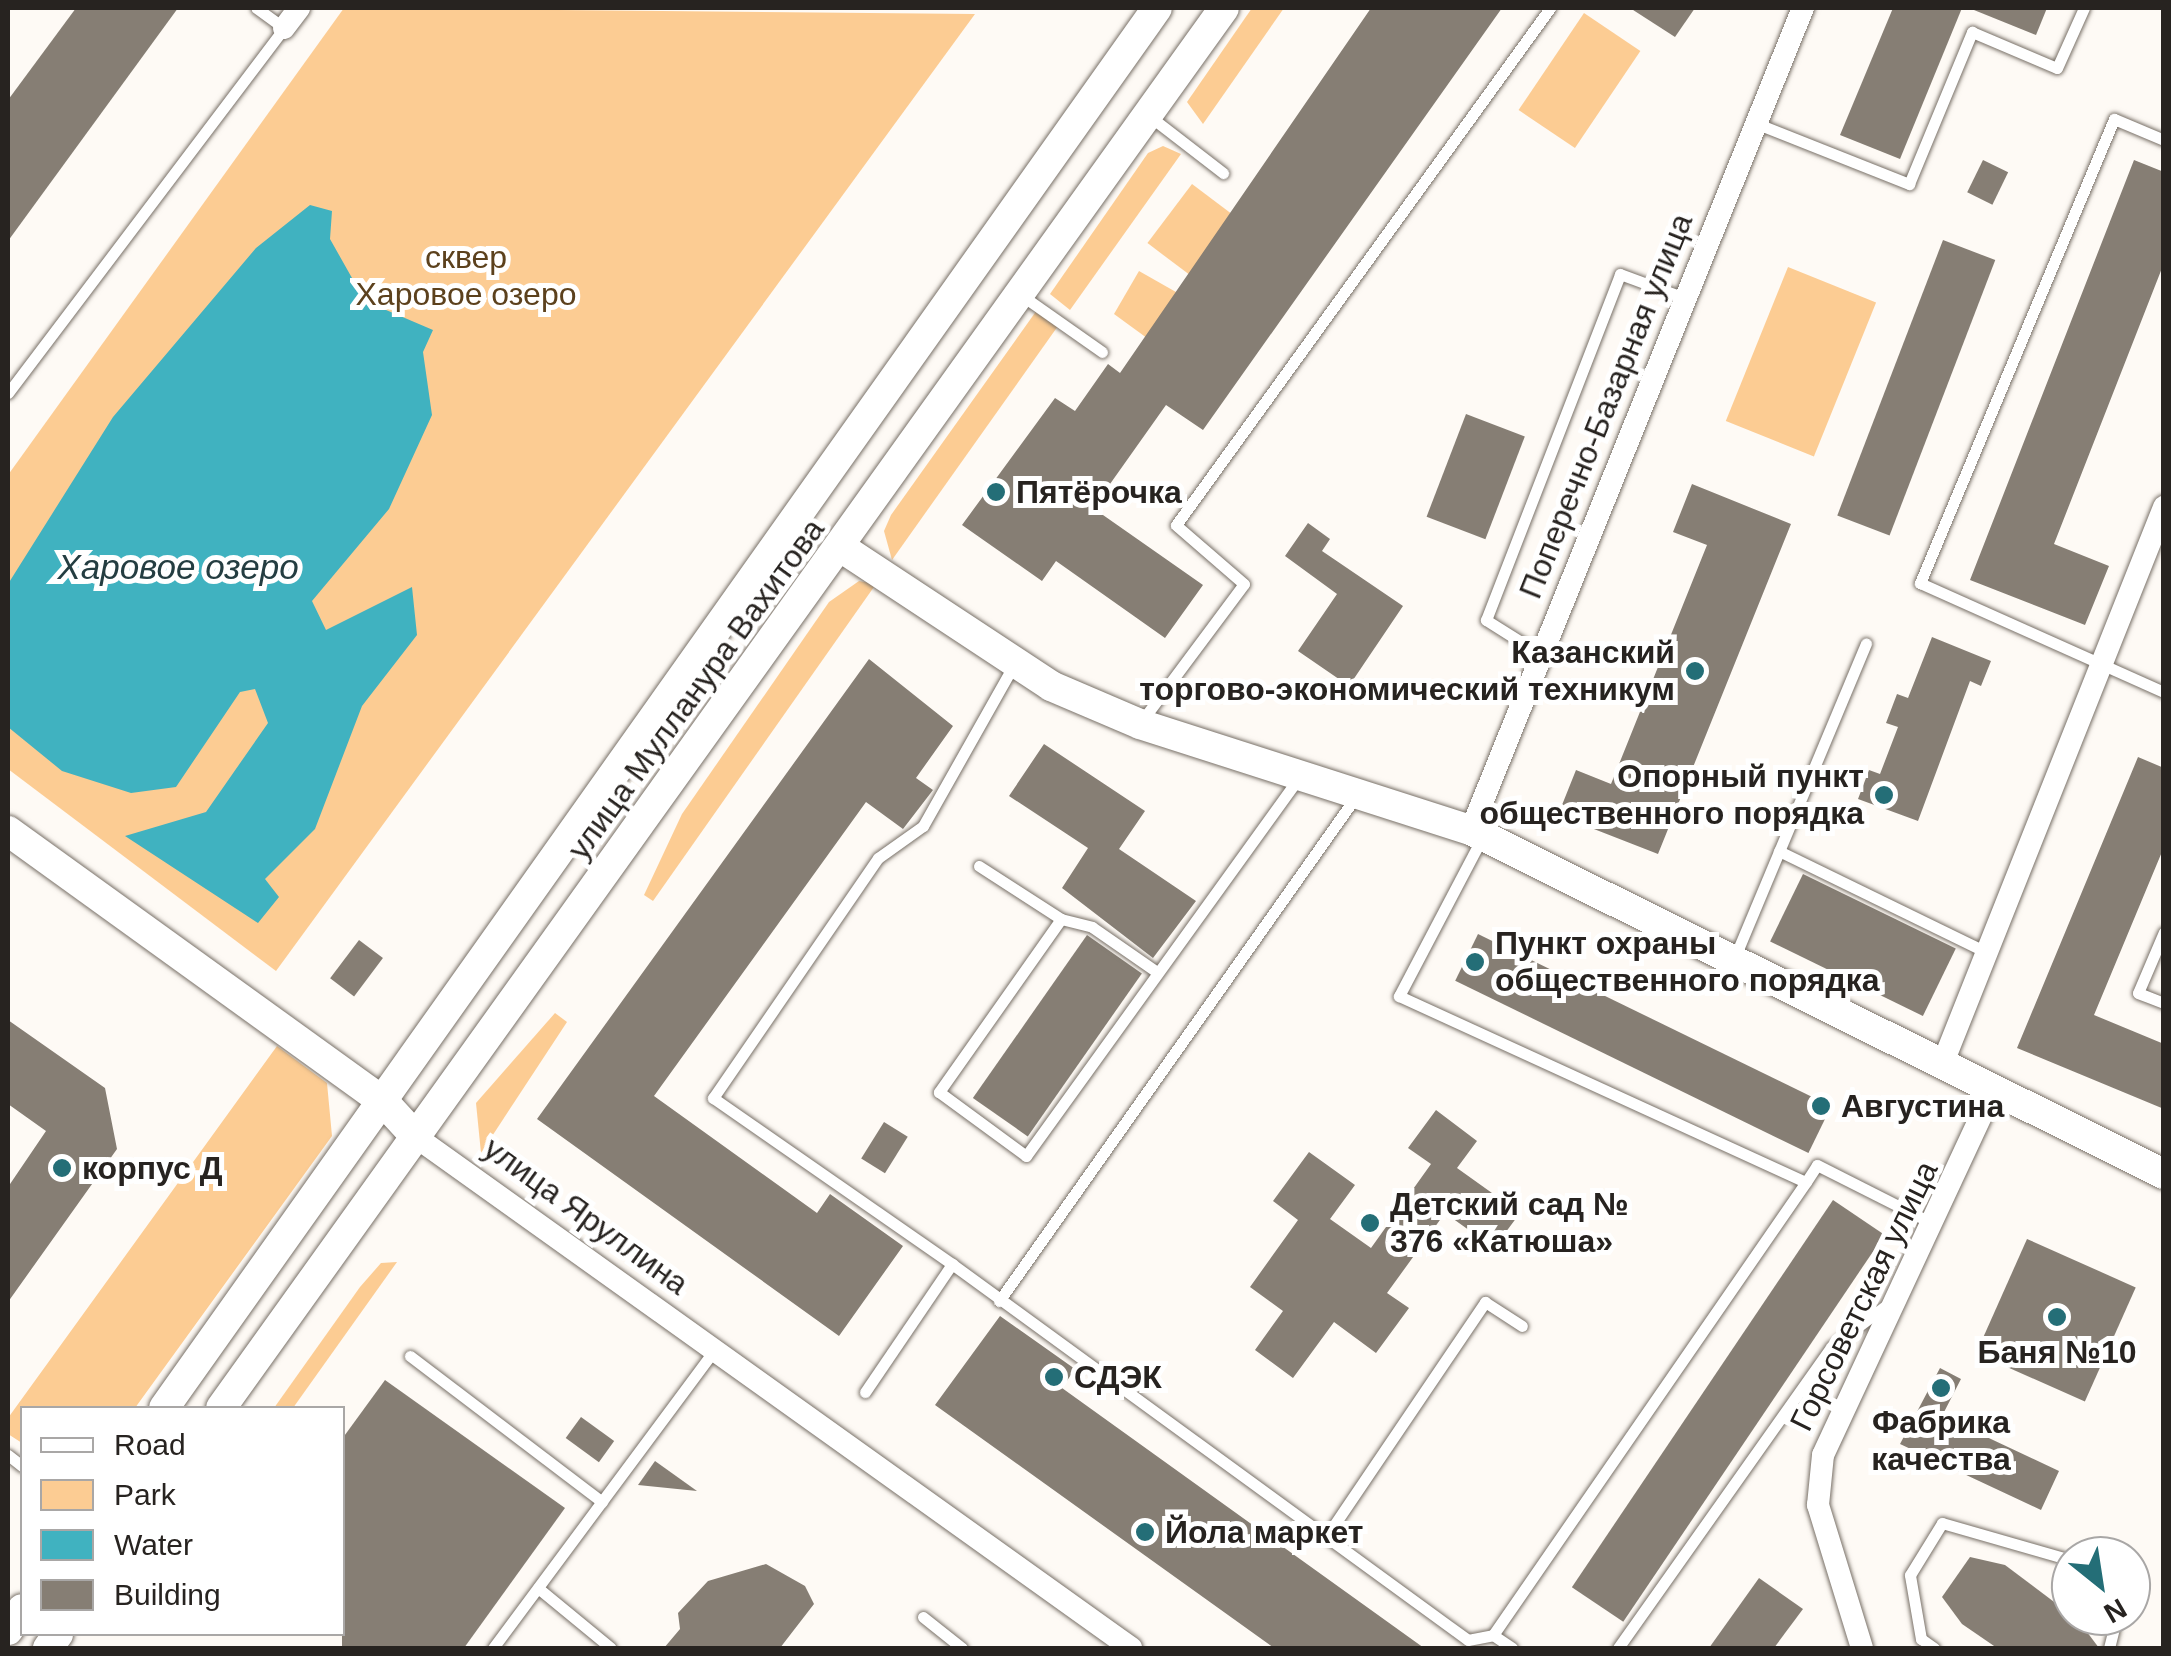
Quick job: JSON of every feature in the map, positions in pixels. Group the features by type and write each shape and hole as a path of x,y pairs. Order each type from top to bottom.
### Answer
{"main road":[{"name":"улица Мулланура Вахитова","path":"165,1406 1157,8"},
{"name":"улица Мулланура Вахитова","path":"221,1406 842,548 1224,8"},
{"path":"842,548 1015,664 1140,724 1477,833 2164,1174"},
{"name":"улица Яруллина","path":"8,831 382,1101 416,1137"}],"street":[{"path":"284,28 299,8"},
{"name":"Поперечно-Базарная улица","path":"1477,833 1540,654 1799,9"},
{"path":"1942,1065 2164,507"},
{"name":"Горсоветская улица","path":"1862,1648 1818,1505 1823,1455 1935,1224 1994,1090"},
{"name":"улица Яруллина","path":"416,1137 1122,1646"}],"lane":[{"path":"8,393 284,28 256,8"},
{"path":"1140,724 1244,584 1176,525 1550,8"},
{"path":"1755,123 1909,184 1972,32 2058,68 2084,8"},
{"path":"1148,115 1222,173"},
{"path":"2164,140 2114,119 1920,583 2102,661 2164,692"},
{"path":"1540,654 1486,620 1620,274 1685,298"},
{"path":"1021,295 1102,352"},
{"path":"1732,962 1866,643"},
{"path":"1015,664 922,826 878,858 714,1098 952,1264 1468,1640 1493,1635 1817,1165 1935,1224"},
{"path":"1061,919 939,1092 1026,1156 1302,774"},
{"path":"999,1301 1359,792"},
{"path":"1477,833 1399,996 1806,1182"},
{"path":"1779,851 1986,952"},
{"path":"979,866 1061,919 1092,927 1157,972"},
{"path":"2164,932 2138,993 2164,1003"},
{"path":"865,1392 952,1264"},
{"path":"1618,1648 1831,1347 1902,1294"},
{"path":"1326,1537 1485,1302 1522,1326"},
{"path":"493,1648 714,1350"},
{"path":"410,1356 602,1502"},
{"path":"1934,1648 1921,1639 1910,1576 1942,1523 2051,1554"},
{"path":"538,1588 612,1648"},
{"path":"923,1617 962,1648"},
{"path":"1493,1635 1512,1648"},
{"path":"1908,1648 1921,1639"}],"green space":[{"name":"сквер Харовое озеро","path":"344,8 975,14 276,971 8,769 8,475"},
{"path":"1252,8 1284,8 1203,124 1187,102"},
{"path":"1584,13 1640,51 1575,148 1519,110"},
{"path":"1163,146 1181,154 1070,310 1050,294 1148,153"},
{"path":"1192,184 1239,220 1195,279 1147,243"},
{"path":"1788,267 1876,303 1814,457 1726,421"},
{"path":"1139,271 1183,296 1151,341 1114,314"},
{"path":"1037,310 1058,326 892,560 884,531 891,515"},
{"path":"859,581 876,584 653,901 644,895 682,814 829,602"},
{"path":"555,1013 567,1022 481,1153 476,1103"},
{"path":"277,1046 327,1083 332,1136 136,1406 20,1406 20,1442 8,1434 8,1418"},
{"path":"397,1262 294,1406 275,1406 360,1287 381,1263"}],"water":[{"name":"Харовое озеро","path":"310,205 332,211 330,239 365,301 433,330 423,352 432,415 389,509 312,601 326,630 412,587 417,635 362,706 315,829 265,879 279,897 258,923 125,836 206,812 268,723 255,689 240,692 176,787 131,793 62,771 8,727 8,584 113,417 256,248"}],"building":[{"path":"76,8 178,8 8,241 8,100"},
{"path":"1371,8 1502,8 1203,430 1166,405 1093,508 1203,585 1165,638 1056,561 1042,581 962,525 1055,398 1075,411 1108,364 1120,373"},
{"path":"1630,8 1695,8 1675,37"},
{"path":"1893,8 1962,8 1900,159 1840,135"},
{"path":"1969,8 2047,8 2036,35"},
{"path":"1983,160 2008,172 1992,205 1967,192"},
{"path":"2134,160 2164,172 2164,263 2054,544 2109,566 2085,625 1970,580"},
{"path":"1943,240 1995,260 1890,535 1837,515"},
{"path":"1466,414 1525,437 1485,539 1427,517"},
{"name":"Казанский торгово-экономический техникум","path":"1692,484 1791,524 1658,854 1558,815 1576,770 1611,784 1707,545 1673,532"},
{"path":"1308,523 1330,539 1322,551 1403,606 1349,686 1298,651 1337,594 1285,556"},
{"path":"1932,637 1991,661 1981,686 1970,681 1918,821 1858,799 1869,770 1880,774 1898,727 1886,723 1897,694 1908,698"},
{"path":"869,659 953,726 916,778 933,790 903,829 866,802 654,1096 817,1213 830,1194 903,1246 839,1336 537,1119"},
{"path":"1044,744 1145,811 1119,849 1196,901 1153,958 1062,888 1088,848 1009,796"},
{"path":"2138,757 2164,768 2164,847 2094,1015 2164,1044 2164,1109 2017,1048"},
{"path":"1803,874 1956,949 1923,1016 1770,941"},
{"path":"1478,934 1831,1106 1808,1153 1455,981"},
{"path":"1087,935 1142,973 1028,1136 973,1098"},
{"path":"359,940 383,958 354,996 330,978"},
{"name":"корпус Д","path":"8,1020 105,1088 117,1149 8,1302 8,1187 46,1131 8,1104"},
{"path":"1436,1110 1477,1141 1457,1168 1520,1213 1494,1248 1445,1213 1387,1293 1409,1308 1376,1353 1334,1322 1293,1378 1255,1350 1283,1311 1250,1287 1298,1220 1273,1201 1309,1152 1355,1185 1330,1219 1371,1248 1431,1164 1408,1148"},
{"path":"884,1122 908,1137 885,1173 861,1158"},
{"path":"1833,1200 1884,1235 1623,1622 1572,1587"},
{"name":"Баня №10","path":"2027,1239 2136,1287 2085,1402 1976,1353"},
{"path":"1000,1316 1075,1369 1062,1388 1424,1648 1274,1648 935,1405"},
{"path":"1940,1368 1961,1379 1942,1416 2059,1471 2041,1510 1900,1444"},
{"path":"385,1380 565,1508 464,1648 342,1648 345,1435"},
{"path":"581,1417 614,1441 599,1462 566,1438"},
{"path":"655,1461 697,1491 638,1485"},
{"path":"1970,1557 2005,1565 2051,1600 2051,1636 2090,1636 2099,1648 1997,1648 1962,1624 1942,1597"},
{"path":"766,1564 805,1586 814,1604 780,1648 664,1648 680,1629 678,1613 708,1581"},
{"path":"1759,1578 1803,1609 1774,1648 1709,1648"}],"place":[{"name":"Пятёрочка","path":"996,492"},
{"name":"Казанский торгово-экономический техникум","path":"1695,671"},
{"name":"Опорный пункт общественного порядка","path":"1884,795"},
{"name":"Пункт охраны общественного порядка","path":"1475,962"},
{"name":"Августина","path":"1821,1106"},
{"name":"корпус Д","path":"62,1168"},
{"name":"Детский сад № 376 «Катюша»","path":"1370,1223"},
{"name":"Баня №10","path":"2057,1317"},
{"name":"СДЭК","path":"1054,1377"},
{"name":"Фабрика качества","path":"1941,1388"},
{"name":"Йола маркет","path":"1145,1532"}]}
